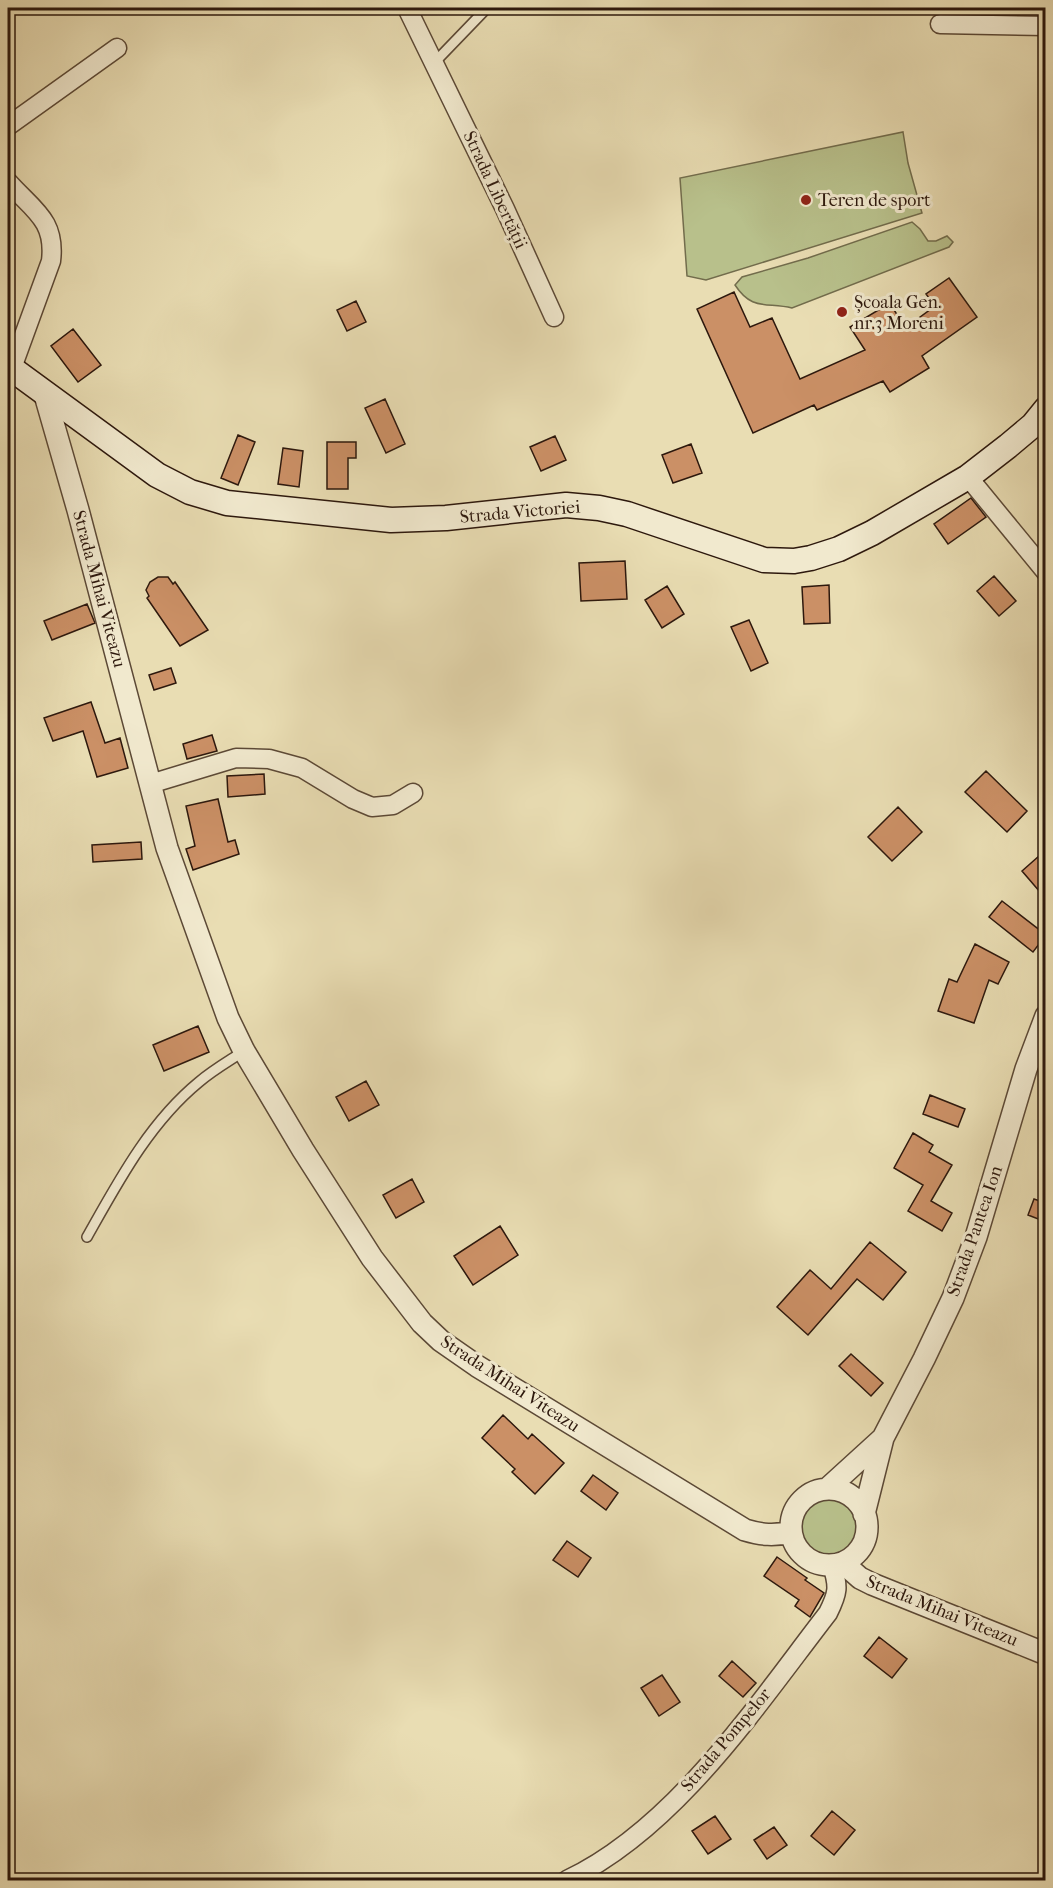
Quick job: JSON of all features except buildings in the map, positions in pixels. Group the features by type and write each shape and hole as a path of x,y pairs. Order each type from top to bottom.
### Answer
{"main road":[{"name":"Strada Victoriei","path":"10,367 45,395 157,475 190,492 227,503 391,519 446,519 566,505 599,508 627,514 764,560 794,561 838,549 896,520 968,477 1033,425 1046,410"}],"street":[{"name":"Strada Libertății","path":"407,8 505,209 554,317"},
{"path":"940,24 1046,26"},
{"path":"8,126 117,48"},
{"path":"8,182 40,216 50,230 53,245 48,272 10,367"},
{"name":"Strada Mihai Viteazu","path":"45,395 78,510 167,848 228,1018 244,1051 303,1150 372,1258 422,1323 441,1341 477,1366 745,1530 762,1535 791,1532"},
{"path":"968,477 1046,572"},
{"path":"150,784 236,758 270,759 302,768 353,799 372,807 393,805 413,793"},
{"name":"Strada Pantea Ion","path":"864,1514 883,1438 948,1308 976,1237 1026,1069 1046,1016"},
{"name":"Strada Pantea Ion","path":"827,1489 883,1438"},
{"path":"827,1489 850,1495 859,1503 867,1526 866,1537 861,1548 853,1557 838,1564 820,1564 810,1560 801,1553 791,1532 796,1508 809,1495 827,1489"},
{"name":"Strada Mihai Viteazu","path":"838,1564 872,1584 1046,1654"},
{"name":"Strada Pompelor","path":"567,1881 614,1854 655,1820 701,1773 828,1613 837,1596 838,1564"}],"lane":[{"path":"434,63 487,8"},
{"path":"87,1238 129,1164 158,1124 199,1081 244,1051"}],"green space":[{"path":"903,132 908,163 922,213 706,280 687,276 680,178"},
{"path":"912,222 928,241 936,241 947,236 953,242 949,247 792,308 754,302 747,299 735,285 742,277 808,258"},
{"path":"829,1497 846,1502 851,1506 855,1511 860,1528 855,1545 851,1550 846,1554 829,1559 812,1554 807,1550 803,1545 798,1528 803,1511 807,1506 812,1502"}],"place":[{"name":"Teren de sport","path":"806,200"},
{"name":"Școala Gen. nr.3 Moreni","path":"842,312"}]}
